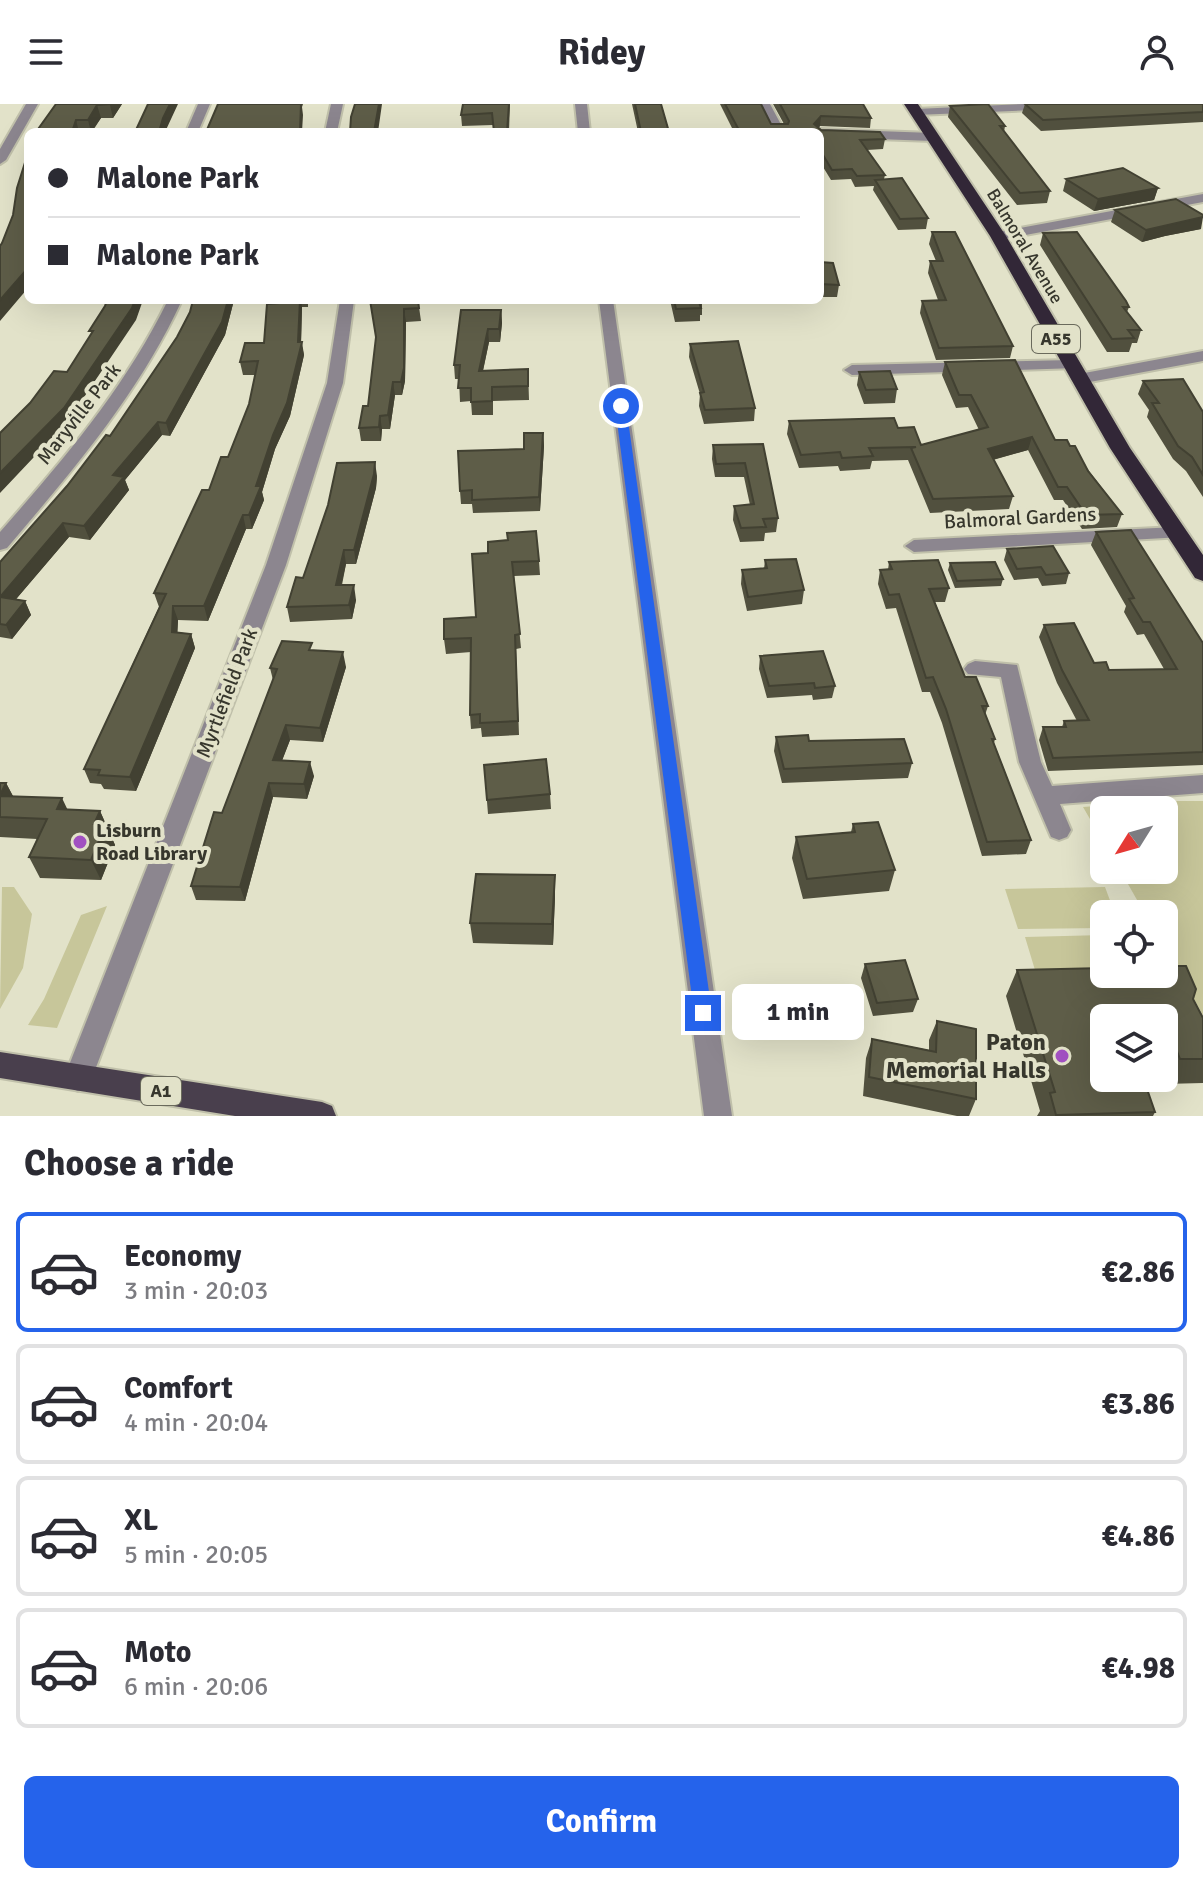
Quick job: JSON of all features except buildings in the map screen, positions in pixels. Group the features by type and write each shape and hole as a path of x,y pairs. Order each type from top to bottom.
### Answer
{"highway":[{"name":"Balmoral Avenue","path":"914,108 998,236 1075,372 1203,573"}],"main road":[{"name":"A1","path":"0,1065 322,1116"}],"street":[{"path":"0,160 32,104"},
{"path":"194,128 204,104"},
{"path":"332,128 337,104"},
{"path":"581,104 584,128"},
{"path":"764,104 777,128"},
{"path":"914,108 1103,104"},
{"path":"824,133 933,137"},
{"path":"998,236 1203,198"},
{"name":"Maryville Park","path":"0,544 124,396 161,333 173,304"},
{"name":"Myrtlefield Park","path":"78,1078 276,565 335,383 346,304"},
{"path":"607,304 718,1116"},
{"path":"852,370 1075,372 1203,356"},
{"name":"Balmoral Gardens","path":"914,546 1176,533"},
{"path":"975,669 1010,670 1030,762 1059,830"},
{"path":"1044,796 1203,784"}],"green space":[{"path":"1178,801 1203,801 1203,1015 1178,971 1178,900 1137,900 1128,884 1178,884"},
{"path":"1090,806 1090,819 1083,807"},
{"path":"2,887 14,887 32,914 23,968 0,1009"},
{"path":"1105,887 1110,900 1090,900 1090,928 1018,929 1005,889"},
{"path":"107,906 57,1028 28,1025 44,999 81,915"},
{"path":"1090,935 1090,975 1038,980 1025,937"}],"place":[{"name":"Lisburn Road Library","path":"80,842"},
{"name":"Paton Memorial Halls","path":"1062,1056"}],"route":[{"path":"621,406 703,1013"}]}
